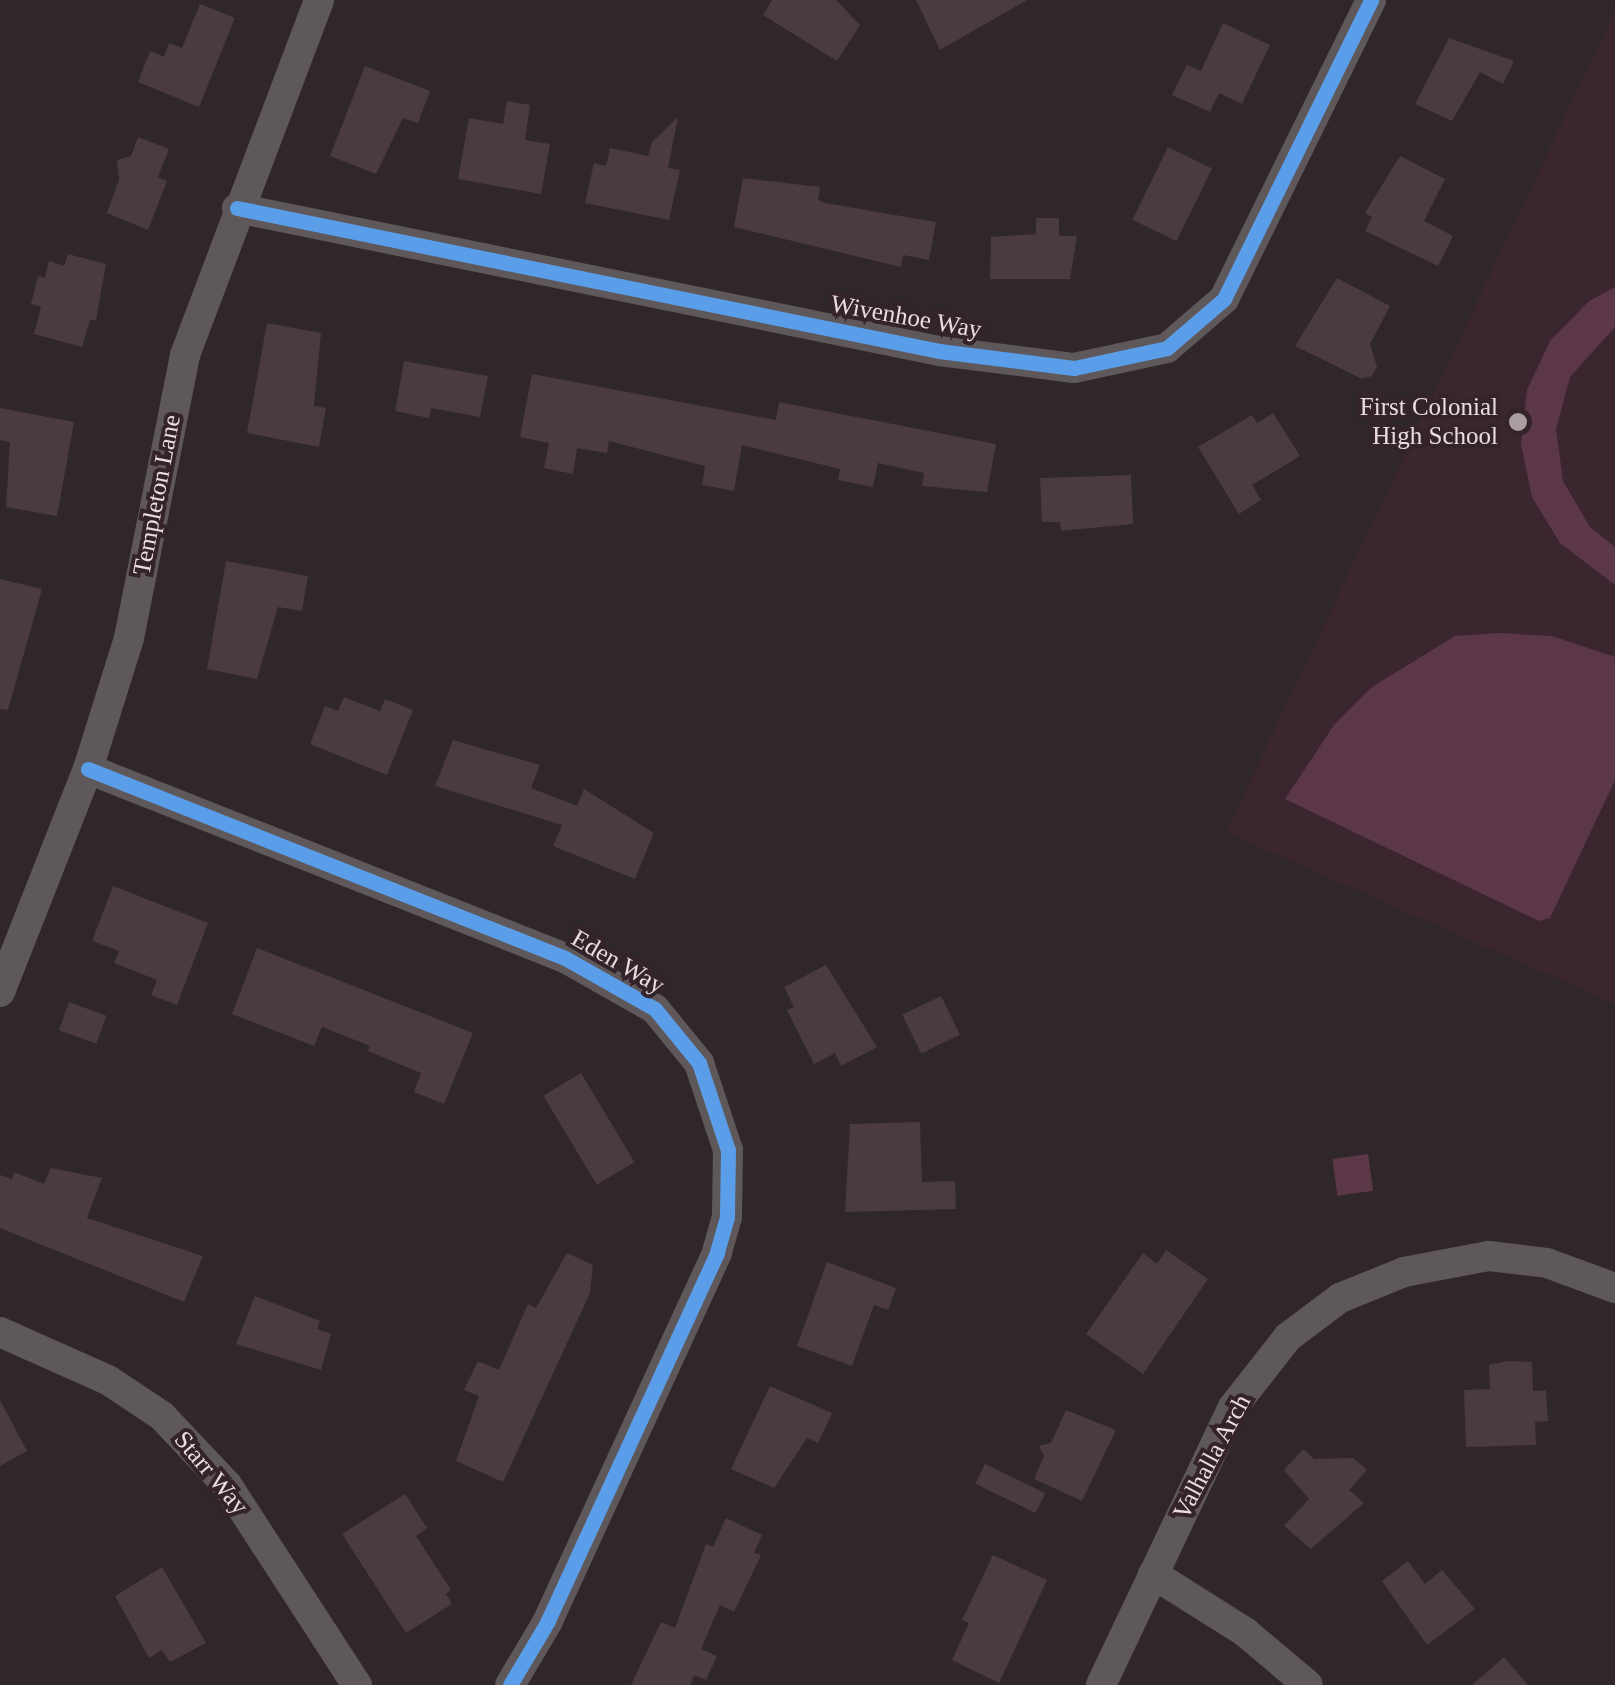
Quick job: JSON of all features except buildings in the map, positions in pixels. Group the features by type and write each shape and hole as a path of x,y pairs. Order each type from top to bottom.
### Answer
{"street":[{"name":"Templeton Lane","path":"0,992 88,768 129,638 185,355 237,208 319,0"},
{"name":"Wivenhoe Way","path":"237,208 939,351 1074,368 1167,348 1224,299 1371,0"},
{"name":"Eden Way","path":"88,768 565,958 626,990 681,1038 715,1098 730,1180 717,1254 548,1621 510,1685"},
{"name":"Valhalla Arch","path":"1102,1685 1233,1407 1288,1337 1340,1298 1404,1272 1489,1256 1548,1264 1615,1288"},
{"name":"Starr Way","path":"0,1332 108,1380 162,1416 227,1486 357,1685"},
{"path":"1153,1574 1245,1632 1308,1685"}],"shaded area":[{"name":"First Colonial High School","path":"1615,11 1615,1004 1226,832"},
{"path":"1615,287 1615,327 1570,377 1556,429 1563,481 1590,527 1615,547 1615,585 1560,543 1532,497 1521,444 1527,390 1550,341 1588,302"},
{"path":"1455,636 1552,636 1615,657 1615,780 1550,918 1539,921 1285,799 1334,725 1372,687"},
{"path":"1368,1154 1373,1191 1337,1196 1332,1159"}],"cycle path":[{"path":"237,208 939,351 1074,368 1167,348 1224,299 1371,0"},
{"path":"88,769 565,958 655,1009 699,1063 728,1150 727,1217 717,1253 548,1621 510,1685"}],"place":[{"name":"First Colonial High School","path":"1518,422"}]}
